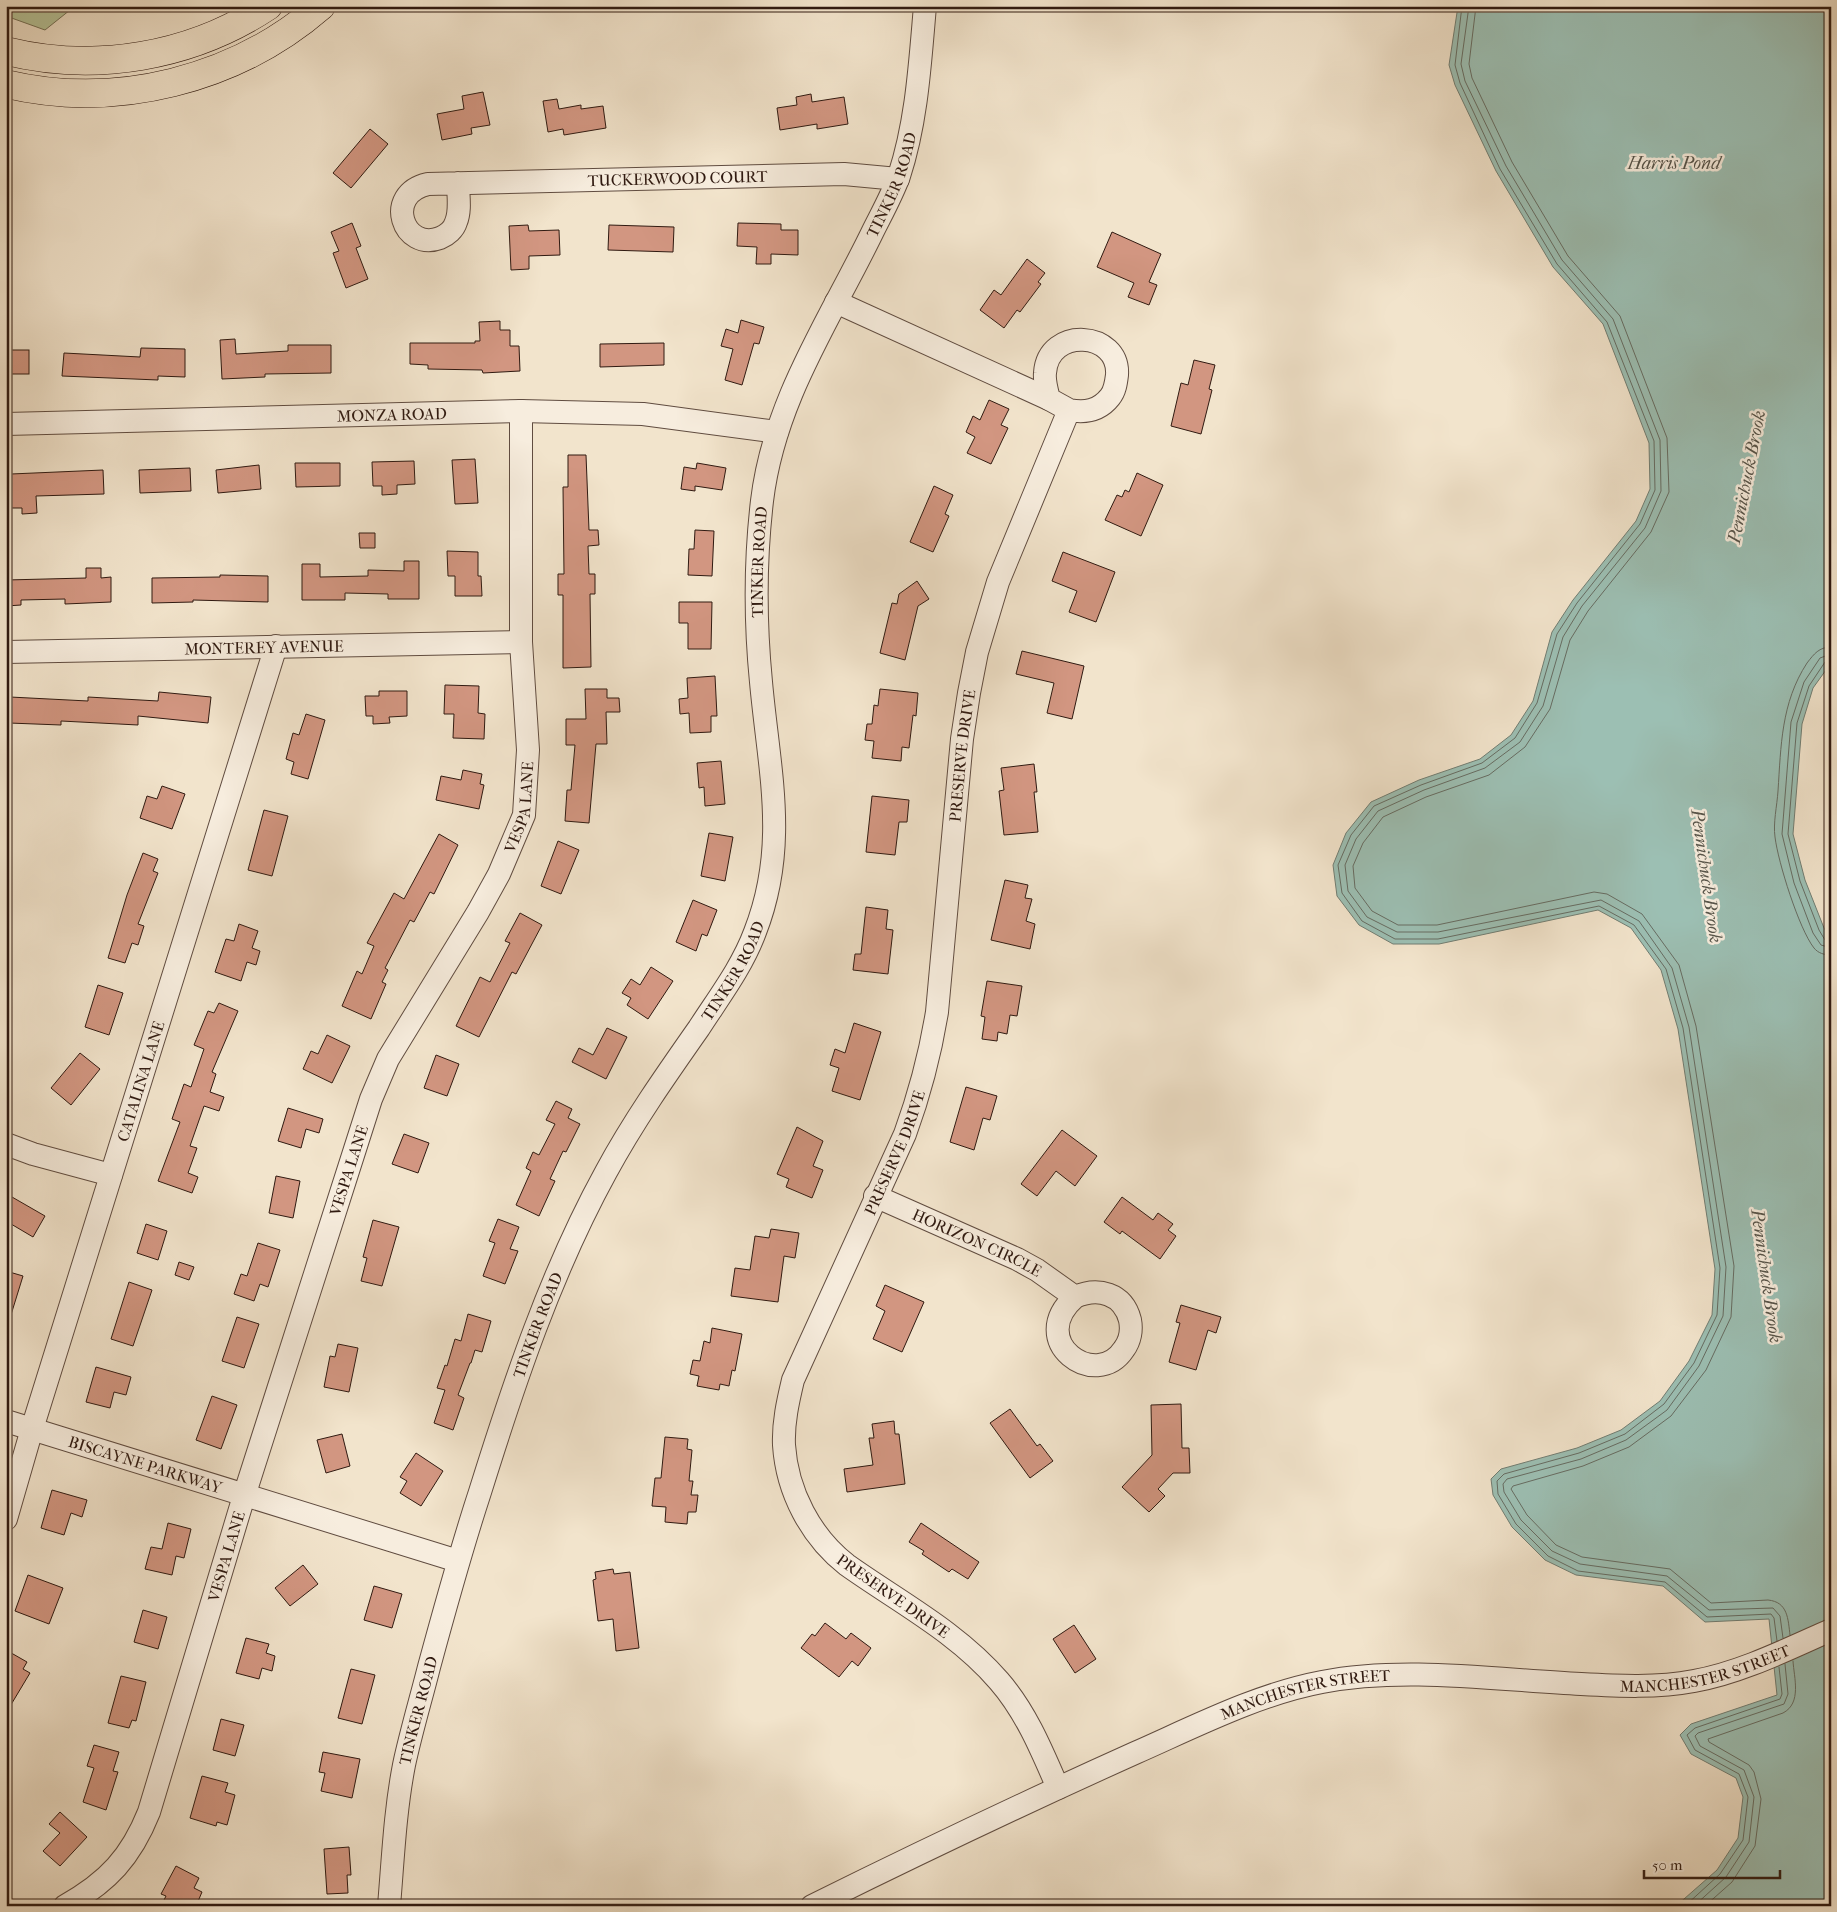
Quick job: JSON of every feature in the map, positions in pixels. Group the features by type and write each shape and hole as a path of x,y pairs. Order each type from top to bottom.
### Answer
{"highway":[{"path":"6,51 65,60 104,60 142,56 174,50 201,40 231,28 268,6"},
{"path":"6,84 48,91 97,93 147,88 182,81 213,71 260,49 288,32 321,6"}],"street":[{"name":"TINKER ROAD","path":"389,1906 404,1766 458,1561 492,1451 550,1290 576,1231 605,1174 637,1119 733,977 753,938 768,898 774,855 774,812 756,622 756,580 762,496 777,432 802,366 862,253 898,179 916,100 925,6"},
{"name":"TUCKERWOOD COURT","path":"458,183 844,174 898,179"},
{"path":"836,302 1050,399 1069,410 1081,412 1093,410 1103,404 1111,395 1116,384 1117,372 1114,361 1107,351 1098,343 1086,339 1075,339 1063,343 1054,351 1044,372 1050,399"},
{"name":"PRESERVE DRIVE","path":"1058,1788 1028,1724 1000,1682 976,1658 945,1632 832,1554 810,1524 792,1485 784,1444 786,1415 793,1380 905,1134 919,1094 930,1054 937,1012 962,739 977,652 998,582 1069,410"},
{"name":"MONZA ROAD","path":"6,424 521,411 643,414 777,432"},
{"name":"VESPA LANE","path":"65,1906 90,1891 118,1868 141,1832 149,1812 244,1496 371,1099 388,1059 478,912 499,874 524,815 528,750 521,642 521,411"},
{"name":"MONTEREY AVENUE","path":"6,652 521,642"},
{"name":"CATALINA LANE","path":"6,1519 32,1429 276,646"},
{"path":"6,1144 33,1154 111,1175"},
{"name":"HORIZON CIRCLE","path":"876,1196 1017,1259 1037,1270 1075,1297"},
{"name":"BISCAYNE PARKWAY","path":"6,1421 458,1561"},
{"name":"MANCHESTER STREET","path":"812,1906 1058,1788 1257,1700 1320,1682 1362,1676 1404,1675 1617,1686 1652,1686 1695,1681 1764,1659 1831,1630"}],"green space":[{"path":"6,6 75,6 45,30 6,16"}],"water":[{"name":"Harris Pond","path":"1458,6 1831,6 1831,663 1813,688 1802,724 1793,834 1805,880 1824,928 1831,940 1831,1906 1676,1906 1717,1870 1738,1838 1743,1797 1736,1778 1691,1754 1680,1735 1691,1724 1777,1695 1769,1619 1705,1622 1663,1586 1576,1575 1545,1560 1512,1527 1493,1495 1491,1479 1501,1469 1577,1448 1621,1430 1660,1401 1689,1361 1712,1315 1715,1269 1678,1029 1661,970 1631,928 1598,910 1439,944 1393,944 1359,925 1337,896 1333,865 1346,833 1371,802 1419,780 1480,759 1511,735 1533,701 1552,632 1573,600 1636,521 1650,489 1649,443 1603,324 1553,267 1496,171 1455,85 1449,65"}],"building":[{"path":"483,92 490,125 471,128 472,134 442,140 437,114 464,109 462,96"},
{"path":"811,94 812,102 844,97 848,124 817,129 817,124 780,130 777,108 797,105 796,97"},
{"path":"557,99 559,109 581,105 581,109 603,106 606,128 564,135 563,129 548,132 543,101"},
{"path":"370,129 388,144 351,188 333,173"},
{"path":"352,223 361,246 356,248 368,279 346,288 333,253 339,251 331,232"},
{"path":"738,223 781,224 781,230 798,230 798,255 771,254 771,264 756,264 757,247 737,246"},
{"path":"528,225 529,231 559,230 560,255 529,256 529,269 511,270 509,226"},
{"path":"609,225 674,227 673,252 608,250"},
{"path":"1112,232 1161,254 1149,282 1157,285 1149,305 1128,297 1134,283 1097,267"},
{"path":"1027,259 1045,273 1038,282 1041,284 1020,312 1017,310 1004,328 980,310 994,290 1001,295"},
{"path":"741,320 764,327 759,344 754,343 742,385 725,380 733,349 721,346 726,329 738,333"},
{"path":"500,321 500,330 510,330 510,346 519,346 520,371 483,373 482,370 428,369 428,365 410,364 410,343 475,343 475,341 480,341 479,322"},
{"path":"235,339 236,354 288,351 288,345 331,345 331,373 265,374 265,377 222,379 220,340"},
{"path":"664,343 664,365 600,367 600,344"},
{"path":"141,348 185,349 185,377 158,376 158,380 62,376 64,353 140,357"},
{"path":"6,350 29,350 29,374 6,374"},
{"path":"1194,360 1215,365 1209,389 1212,390 1201,434 1171,426 1181,383 1188,385"},
{"path":"989,400 1009,409 1001,425 1008,428 991,464 967,453 975,437 966,432 973,416 980,420"},
{"path":"568,455 586,455 589,530 598,530 599,545 588,546 589,574 595,574 595,594 590,594 591,667 563,668 563,595 558,595 558,574 564,574 563,487 568,487"},
{"path":"475,459 478,503 455,504 452,460"},
{"path":"414,461 415,484 397,485 397,494 382,495 382,486 373,486 372,462"},
{"path":"295,463 340,463 340,486 296,487"},
{"path":"697,463 726,468 722,490 695,486 695,491 681,489 684,467 696,469"},
{"path":"259,465 261,489 218,493 216,470"},
{"path":"190,468 191,491 140,493 139,470"},
{"path":"103,470 104,494 36,496 37,513 22,514 22,508 6,508 6,486 11,485 11,474"},
{"path":"1137,473 1163,485 1141,536 1105,520 1117,495 1122,497 1125,490 1129,492"},
{"path":"934,486 953,495 945,514 949,516 933,552 910,542"},
{"path":"695,530 714,531 712,576 688,575 689,549 694,549"},
{"path":"359,533 375,533 375,548 360,548"},
{"path":"447,551 478,552 478,576 481,576 482,596 455,596 455,576 448,576"},
{"path":"1063,552 1115,572 1096,622 1069,612 1077,591 1052,581"},
{"path":"404,561 419,561 419,599 388,599 388,594 345,593 345,600 302,600 302,564 320,564 320,577 368,576 368,570 404,571"},
{"path":"86,568 101,568 101,578 111,577 111,602 65,604 65,599 21,600 21,605 6,606 6,580 86,578"},
{"path":"220,575 268,576 268,602 193,600 193,602 152,603 152,578 220,577"},
{"path":"917,581 929,599 918,606 905,660 880,653 892,603 897,604 899,594"},
{"path":"679,602 712,602 711,649 688,649 688,623 679,623"},
{"path":"1022,651 1084,666 1072,719 1047,713 1054,683 1016,674"},
{"path":"715,676 717,716 711,716 711,732 690,733 689,713 680,714 679,699 688,698 687,678"},
{"path":"445,685 479,686 478,713 485,714 484,739 453,738 454,714 444,714"},
{"path":"585,689 607,689 607,698 619,698 620,712 606,712 607,744 596,744 589,823 565,821 567,790 571,790 575,745 566,745 566,719 586,719"},
{"path":"880,689 918,693 916,716 913,715 909,748 902,747 901,761 872,758 874,741 865,740 867,724 872,724 874,705 878,706"},
{"path":"379,691 407,691 407,716 389,717 390,723 373,724 373,716 366,716 365,696 379,696"},
{"path":"159,692 211,697 208,723 138,716 138,725 61,721 61,725 9,723 10,697 88,701 88,697 158,701"},
{"path":"306,714 325,720 308,779 291,774 294,762 286,759 293,733 299,735"},
{"path":"721,761 725,804 705,806 704,787 699,788 697,763"},
{"path":"1034,764 1037,792 1034,792 1038,832 1004,835 999,791 1004,790 1001,768"},
{"path":"463,770 482,774 480,784 484,785 479,809 436,800 441,776 461,780"},
{"path":"162,786 185,794 172,829 140,818 147,796 157,799"},
{"path":"872,796 909,800 907,822 899,822 895,855 866,852"},
{"path":"264,810 288,816 272,876 248,870"},
{"path":"709,833 733,837 725,881 701,876"},
{"path":"439,834 458,845 434,894 430,892 414,922 410,920 385,968 388,970 382,982 386,984 371,1019 342,1006 357,971 362,974 374,946 367,943 394,893 404,899"},
{"path":"558,841 579,850 561,894 541,886"},
{"path":"143,853 158,859 153,871 158,873 138,924 144,926 138,945 132,943 125,963 108,958 127,895"},
{"path":"1005,880 1028,885 1025,898 1032,899 1026,921 1035,924 1030,949 991,940"},
{"path":"693,900 717,910 707,936 702,934 696,951 676,942"},
{"path":"866,907 888,910 886,929 893,930 888,974 853,970 855,954 861,954"},
{"path":"520,913 542,925 516,974 512,972 479,1037 456,1026 480,977 490,982 510,943 505,941"},
{"path":"239,924 258,931 252,948 260,951 256,965 247,962 241,981 215,972 226,939 234,941"},
{"path":"651,967 673,981 648,1019 627,1005 631,998 622,993 631,979 640,985"},
{"path":"987,981 1022,986 1017,1016 1010,1015 1007,1034 998,1032 997,1041 982,1039 985,1017 981,1016"},
{"path":"98,985 123,993 109,1035 85,1027"},
{"path":"219,1003 238,1011 212,1072 216,1074 210,1092 224,1097 219,1111 204,1106 190,1146 197,1148 188,1173 198,1177 192,1193 158,1181 180,1122 172,1119 184,1084 191,1087 204,1049 194,1045 208,1011 214,1013"},
{"path":"854,1023 881,1032 860,1100 832,1091 839,1068 830,1065 835,1049 845,1053"},
{"path":"607,1028 627,1037 606,1079 572,1062 579,1048 593,1055"},
{"path":"327,1035 350,1046 332,1083 303,1069 311,1051 318,1054"},
{"path":"80,1053 100,1069 71,1105 51,1088"},
{"path":"436,1055 459,1064 447,1096 424,1088"},
{"path":"966,1087 997,1096 990,1120 983,1118 974,1150 950,1142"},
{"path":"556,1101 572,1109 568,1118 580,1124 566,1152 563,1151 550,1179 555,1181 539,1216 516,1205 531,1171 526,1168 533,1152 539,1155 555,1124 546,1120"},
{"path":"288,1108 323,1119 319,1133 306,1129 301,1148 278,1141"},
{"path":"797,1127 823,1141 813,1166 823,1170 812,1198 786,1187 789,1179 777,1174"},
{"path":"1062,1130 1097,1156 1075,1186 1056,1171 1037,1196 1021,1184"},
{"path":"404,1134 429,1143 418,1173 392,1164"},
{"path":"276,1176 300,1181 293,1218 269,1213"},
{"path":"12,1197 45,1216 33,1237 6,1221 6,1206"},
{"path":"1122,1197 1153,1220 1158,1213 1173,1224 1168,1230 1176,1236 1160,1259 1122,1231 1120,1234 1104,1222"},
{"path":"498,1219 519,1227 510,1249 518,1251 505,1284 483,1276 495,1243 489,1241"},
{"path":"373,1220 399,1227 382,1286 361,1281 367,1258 363,1257"},
{"path":"146,1224 167,1231 158,1260 137,1253"},
{"path":"771,1229 799,1233 795,1258 784,1256 778,1302 731,1296 735,1268 750,1270 755,1236 769,1238"},
{"path":"258,1243 280,1250 268,1287 260,1284 254,1301 234,1294 241,1274 247,1276"},
{"path":"179,1262 194,1267 189,1280 175,1275"},
{"path":"6,1271 23,1276 10,1318 6,1318"},
{"path":"129,1282 152,1290 133,1346 111,1339"},
{"path":"885,1285 924,1302 902,1352 873,1339 885,1311 876,1306"},
{"path":"1181,1305 1221,1317 1216,1333 1208,1330 1196,1370 1169,1362 1180,1323 1176,1322"},
{"path":"468,1314 491,1321 482,1352 475,1350 458,1395 464,1398 453,1430 434,1423 445,1390 437,1388 445,1365 447,1366 455,1339 461,1341"},
{"path":"237,1317 259,1324 244,1368 222,1361"},
{"path":"712,1328 742,1334 735,1371 732,1370 729,1386 720,1384 719,1390 697,1386 699,1376 690,1374 693,1360 700,1361 704,1341 710,1343"},
{"path":"338,1344 358,1348 349,1392 324,1387 330,1356 335,1357"},
{"path":"96,1367 131,1377 126,1395 114,1392 110,1408 86,1402"},
{"path":"212,1396 237,1405 221,1449 196,1440"},
{"path":"1181,1404 1182,1448 1189,1448 1190,1473 1173,1473 1158,1489 1165,1496 1149,1512 1122,1487 1152,1455 1151,1405"},
{"path":"1010,1409 1037,1446 1040,1444 1053,1461 1030,1478 990,1423"},
{"path":"894,1421 895,1434 899,1434 905,1484 847,1492 844,1469 873,1465 869,1438 874,1438 872,1424"},
{"path":"342,1434 350,1466 326,1473 317,1440"},
{"path":"665,1437 688,1439 687,1449 692,1450 689,1481 693,1481 691,1495 698,1495 696,1512 688,1512 687,1524 665,1522 666,1507 652,1506 655,1478 661,1478"},
{"path":"416,1453 443,1471 421,1506 400,1493 407,1481 400,1477"},
{"path":"52,1490 87,1500 82,1517 71,1513 64,1535 41,1528"},
{"path":"168,1523 191,1529 184,1558 176,1556 172,1575 145,1569 151,1547 162,1549"},
{"path":"921,1523 979,1562 968,1579 952,1569 949,1572 922,1554 924,1551 909,1542"},
{"path":"303,1565 318,1584 290,1606 275,1588"},
{"path":"613,1569 614,1574 630,1572 639,1648 616,1651 613,1619 598,1621 593,1580 596,1579 595,1572"},
{"path":"28,1575 63,1588 49,1624 15,1611"},
{"path":"374,1586 402,1594 392,1628 364,1620"},
{"path":"143,1610 167,1617 158,1649 134,1642"},
{"path":"825,1623 846,1639 851,1633 871,1648 858,1666 852,1661 839,1677 801,1648 812,1634 815,1636"},
{"path":"1074,1625 1096,1659 1075,1673 1053,1639"},
{"path":"246,1638 269,1644 266,1653 275,1656 272,1671 262,1668 259,1679 236,1673"},
{"path":"6,1650 27,1662 23,1669 30,1673 6,1713"},
{"path":"351,1669 375,1675 362,1724 338,1718"},
{"path":"121,1676 146,1682 136,1721 132,1720 129,1728 108,1723"},
{"path":"221,1719 244,1725 235,1756 213,1750"},
{"path":"94,1745 119,1752 113,1771 118,1772 106,1810 83,1802 94,1768 87,1766"},
{"path":"323,1752 360,1759 352,1798 321,1791 325,1773 319,1772"},
{"path":"202,1776 228,1783 225,1792 235,1795 227,1825 217,1822 216,1826 190,1818"},
{"path":"60,1812 87,1837 60,1866 43,1851 60,1833 49,1824"},
{"path":"349,1847 351,1875 347,1875 348,1893 327,1894 324,1849"},
{"path":"176,1866 199,1878 194,1888 202,1892 196,1906 161,1906 166,1896 161,1894"}],"water label":[{"name":"Pennichuck Brook","path":"1747,477"},
{"name":"Pennichuck Brook","path":"1706,876"},
{"name":"Pennichuck Brook","path":"1766,1276"}]}
